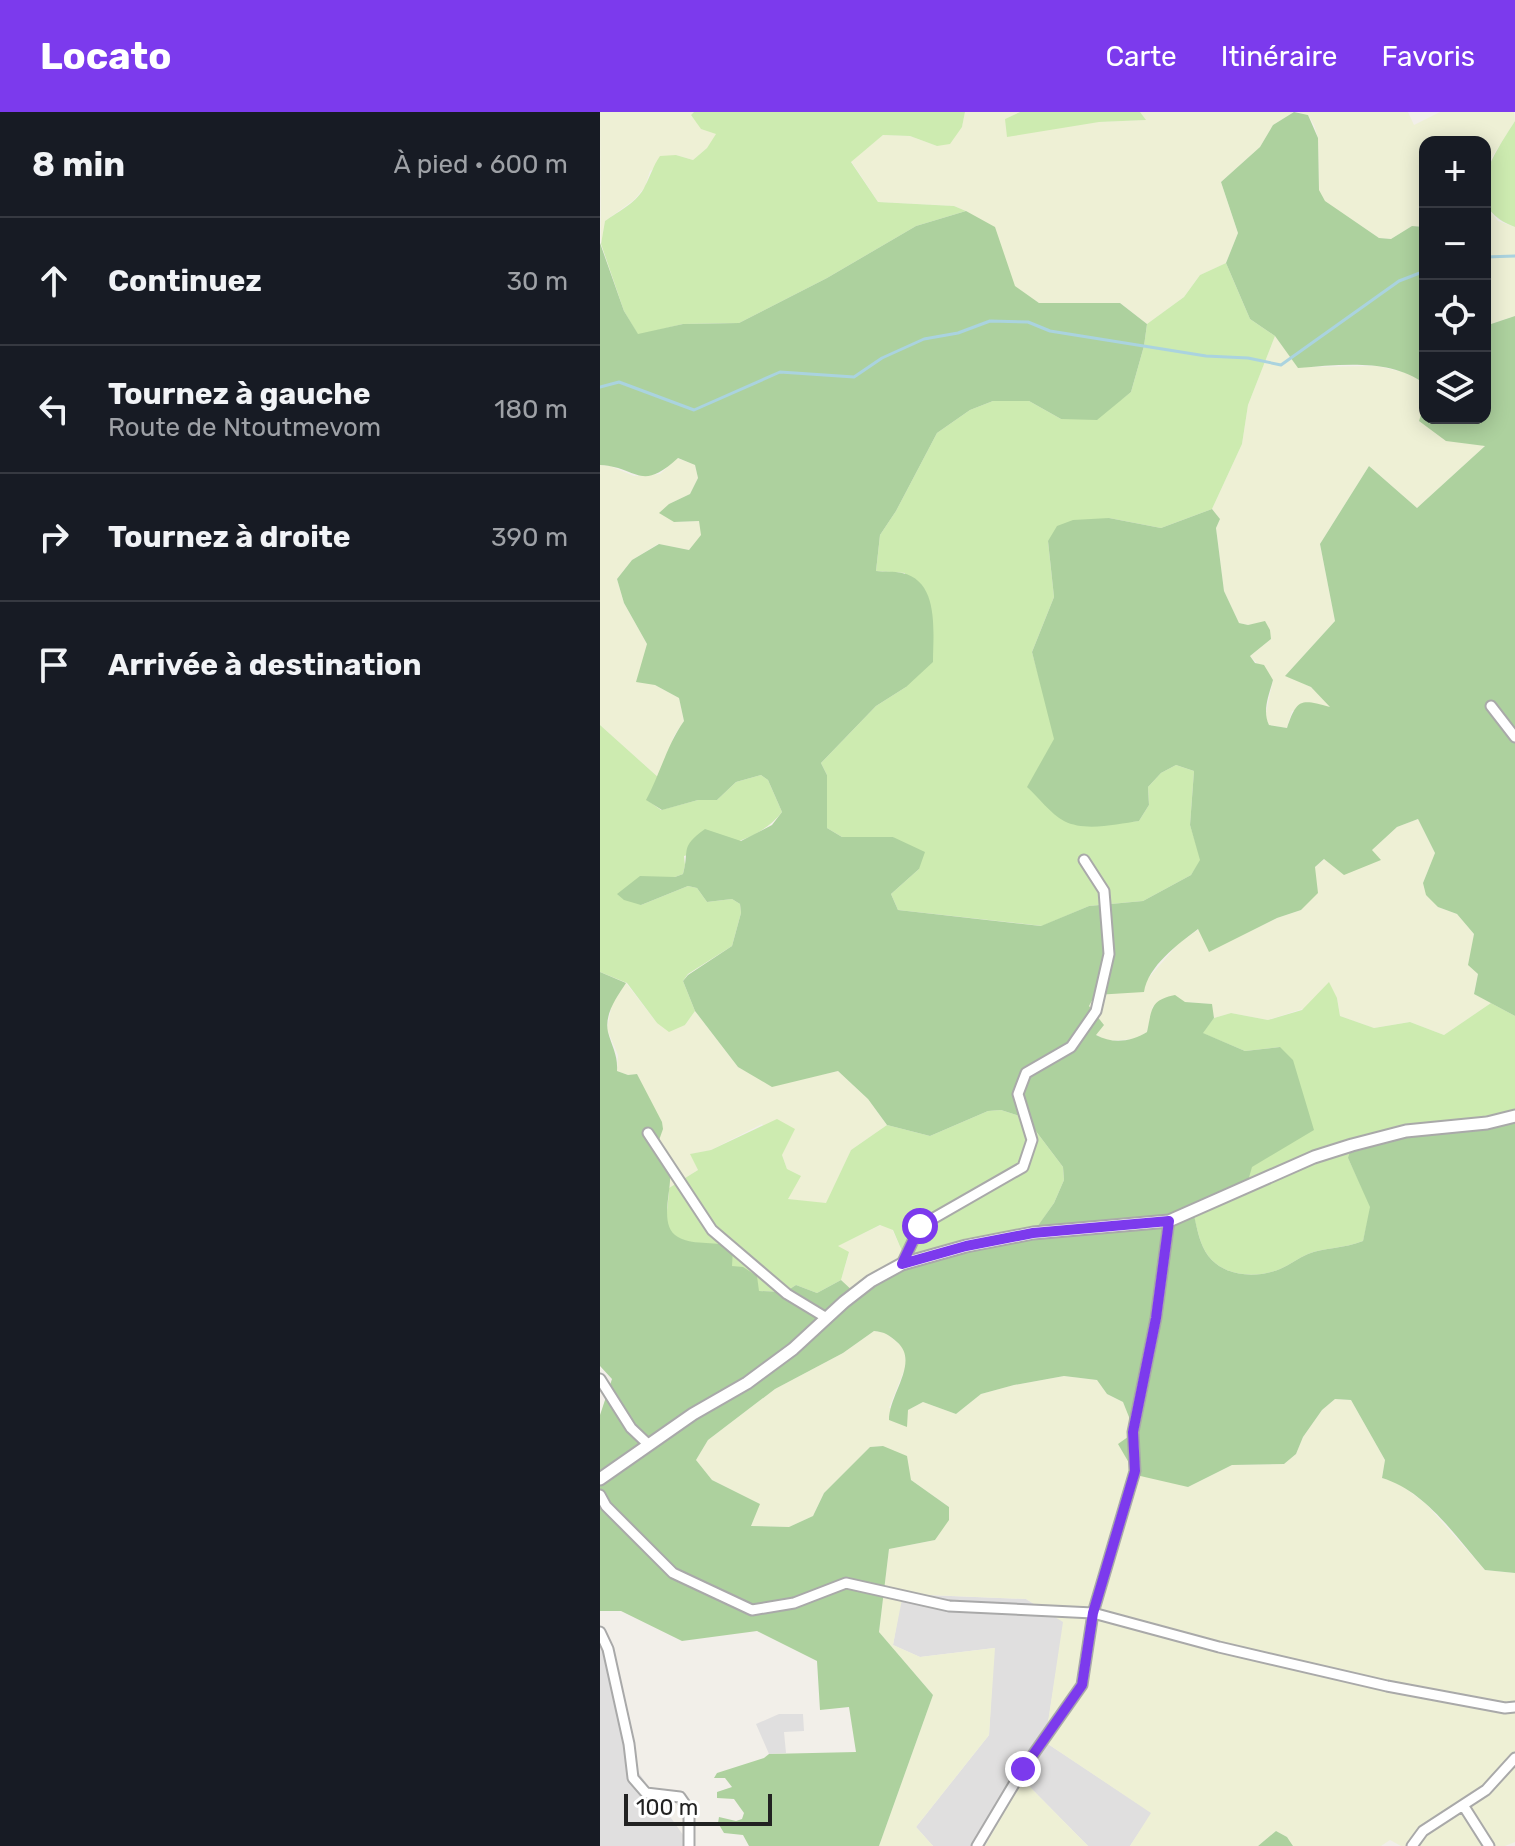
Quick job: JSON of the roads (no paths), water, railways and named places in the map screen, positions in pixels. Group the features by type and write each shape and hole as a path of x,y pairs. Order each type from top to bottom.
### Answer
{"street":[{"path":"1491,706 1515,737"},
{"path":"902,1264 920,1226 1023,1167 1032,1140 1018,1094 1026,1073 1071,1047 1096,1011 1109,954 1104,891 1084,860"},
{"path":"600,1479 693,1414 747,1383 793,1349 825,1317 871,1281 902,1264 966,1246 1033,1233 1169,1221 1314,1157 1352,1145 1406,1131 1487,1123 1515,1116"},
{"path":"648,1133 712,1230 787,1294 825,1317"},
{"path":"977,1846 1023,1769 1082,1685 1093,1613 1135,1471 1133,1432 1156,1318 1169,1221"},
{"path":"600,1379 631,1428 649,1445"},
{"path":"600,1495 606,1506 673,1573 752,1610 794,1603 846,1583 949,1606 1093,1613 1219,1647 1372,1682 1505,1708 1515,1707"},
{"path":"600,1632 629,1744 633,1778 646,1793 680,1797 689,1810 689,1846"},
{"path":"1412,1846 1423,1831 1486,1790 1515,1758"},
{"path":"1463,1805 1489,1846"}],"waterway":[{"path":"1491,257 1515,256"},
{"path":"600,387 619,382 694,410 780,372 854,377 882,358 924,339 958,333 990,321 1028,322 1050,331 1281,365 1399,281 1419,273"}]}
